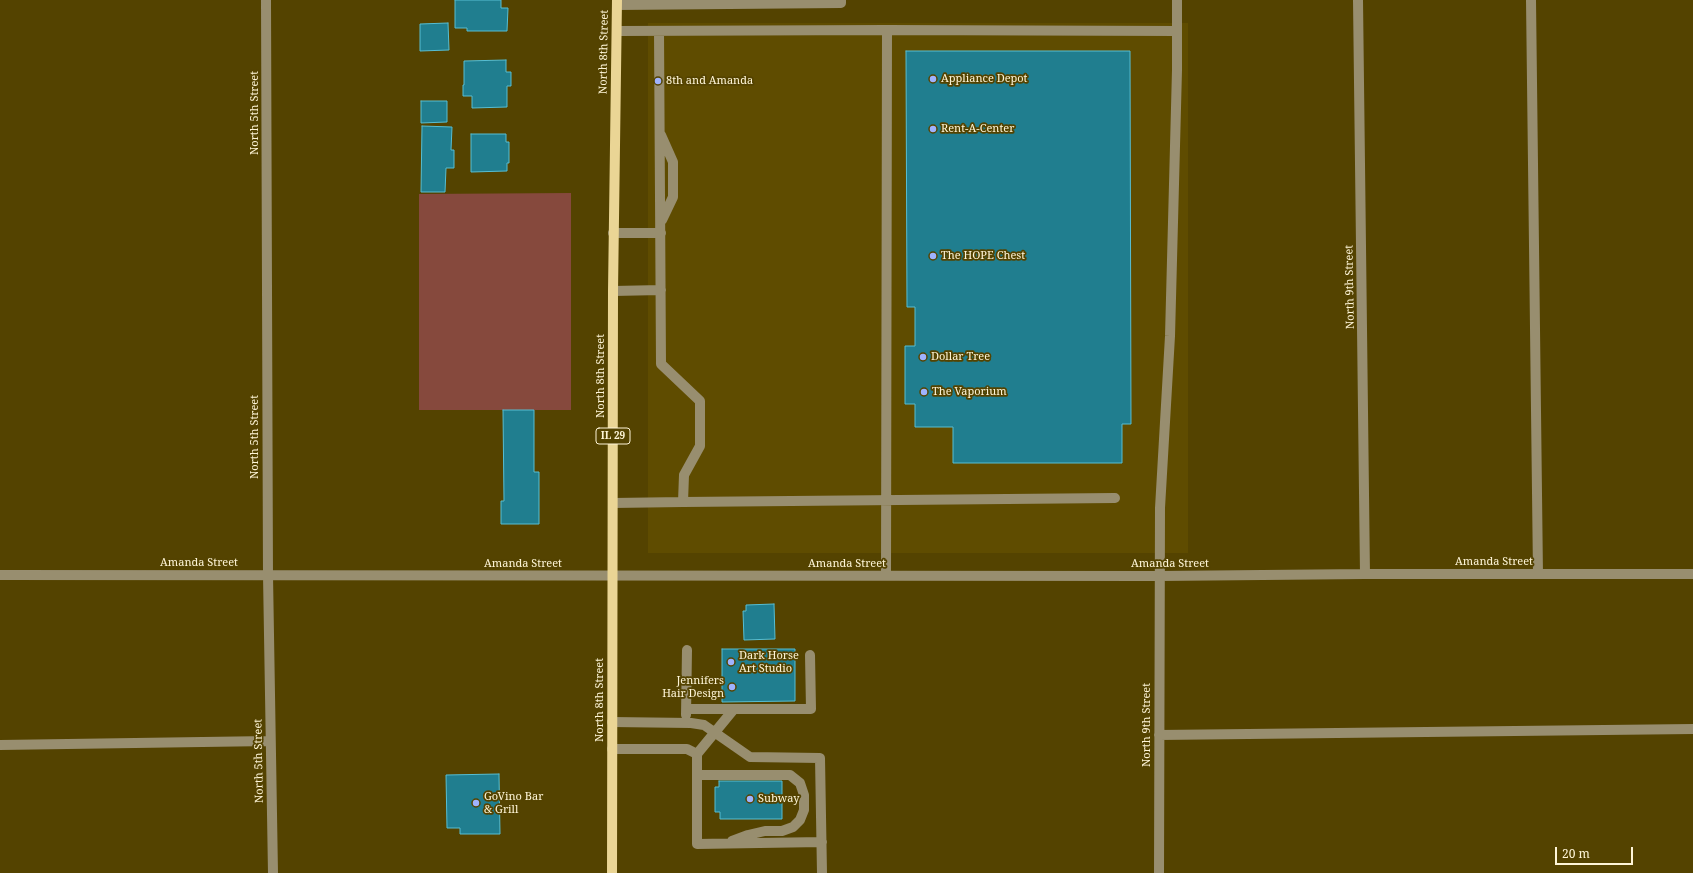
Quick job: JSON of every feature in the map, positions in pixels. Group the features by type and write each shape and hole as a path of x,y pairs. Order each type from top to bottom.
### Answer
{"main road":[{"name":"North 8th Street","path":"612,873 613,233 617,2"}],"street":[{"name":"North 5th Street","path":"266,0 268,575 273,873"},
{"path":"617,2 841,3 841,0"},
{"name":"North 9th Street","path":"1159,873 1160,508 1170,336 1177,0"},
{"name":"North 9th Street","path":"1358,0 1365,574"},
{"path":"1531,0 1538,574"},
{"path":"886,576 887,30"},
{"path":"617,31 1177,31"},
{"path":"660,31 662,364 700,401 700,446 684,475 683,502"},
{"path":"613,233 661,228"},
{"path":"613,290 661,290"},
{"path":"613,503 1115,498"},
{"name":"Amanda Street","path":"0,575 1160,576 1365,574 1693,574"},
{"path":"686,650 686,723"},
{"path":"686,709 811,709 810,655"},
{"path":"734,709 697,754 697,844 822,842"},
{"path":"612,722 686,723 704,726 750,758 820,758 822,873"},
{"path":"1159,735 1693,729"},
{"path":"0,745 270,742"},
{"path":"612,749 686,749 697,754"},
{"path":"697,775 790,775 800,783 804,795 804,810 800,820 793,827 782,831 765,831 748,835 724,844"}],"shaded area":[{"path":"648,23 1188,23 1188,553 648,553"},
{"path":"571,193 571,410 419,410 419,194"}],"building":[{"path":"455,0 501,0 501,8 508,8 507,31 467,31 467,28 455,28"},
{"path":"448,23 449,50 420,51 420,24"},
{"path":"906,51 1130,51 1131,424 1122,424 1122,463 953,463 953,427 915,427 915,404 905,404 905,346 915,346 915,307 907,307"},
{"path":"506,60 506,72 511,72 511,86 507,86 507,107 472,108 472,96 463,96 464,61"},
{"path":"421,101 447,101 447,122 421,123"},
{"path":"422,126 452,127 451,150 454,150 454,168 446,168 445,192 421,192"},
{"path":"471,134 506,134 506,142 509,142 509,163 507,163 507,171 471,172"},
{"path":"503,410 534,410 534,472 539,472 539,524 501,524 501,501 504,501"},
{"path":"774,604 775,639 744,640 743,611 746,611 746,605"},
{"path":"722,649 795,649 795,701 722,702"},
{"path":"499,774 500,834 460,834 460,828 447,828 446,775"},
{"path":"719,781 782,781 782,819 720,819 720,812 715,812 715,787 719,787"}],"place":[{"name":"Appliance Depot","path":"933,79"},
{"name":"8th and Amanda","path":"658,81"},
{"name":"Rent-A-Center","path":"933,129"},
{"name":"The HOPE Chest","path":"933,256"},
{"name":"Dollar Tree","path":"923,357"},
{"name":"The Vaporium","path":"924,392"},
{"name":"Dark Horse Art Studio","path":"731,662"},
{"name":"Jennifers Hair Design","path":"732,687"},
{"name":"Subway","path":"750,799"},
{"name":"GoVino Bar & Grill","path":"476,803"}]}
